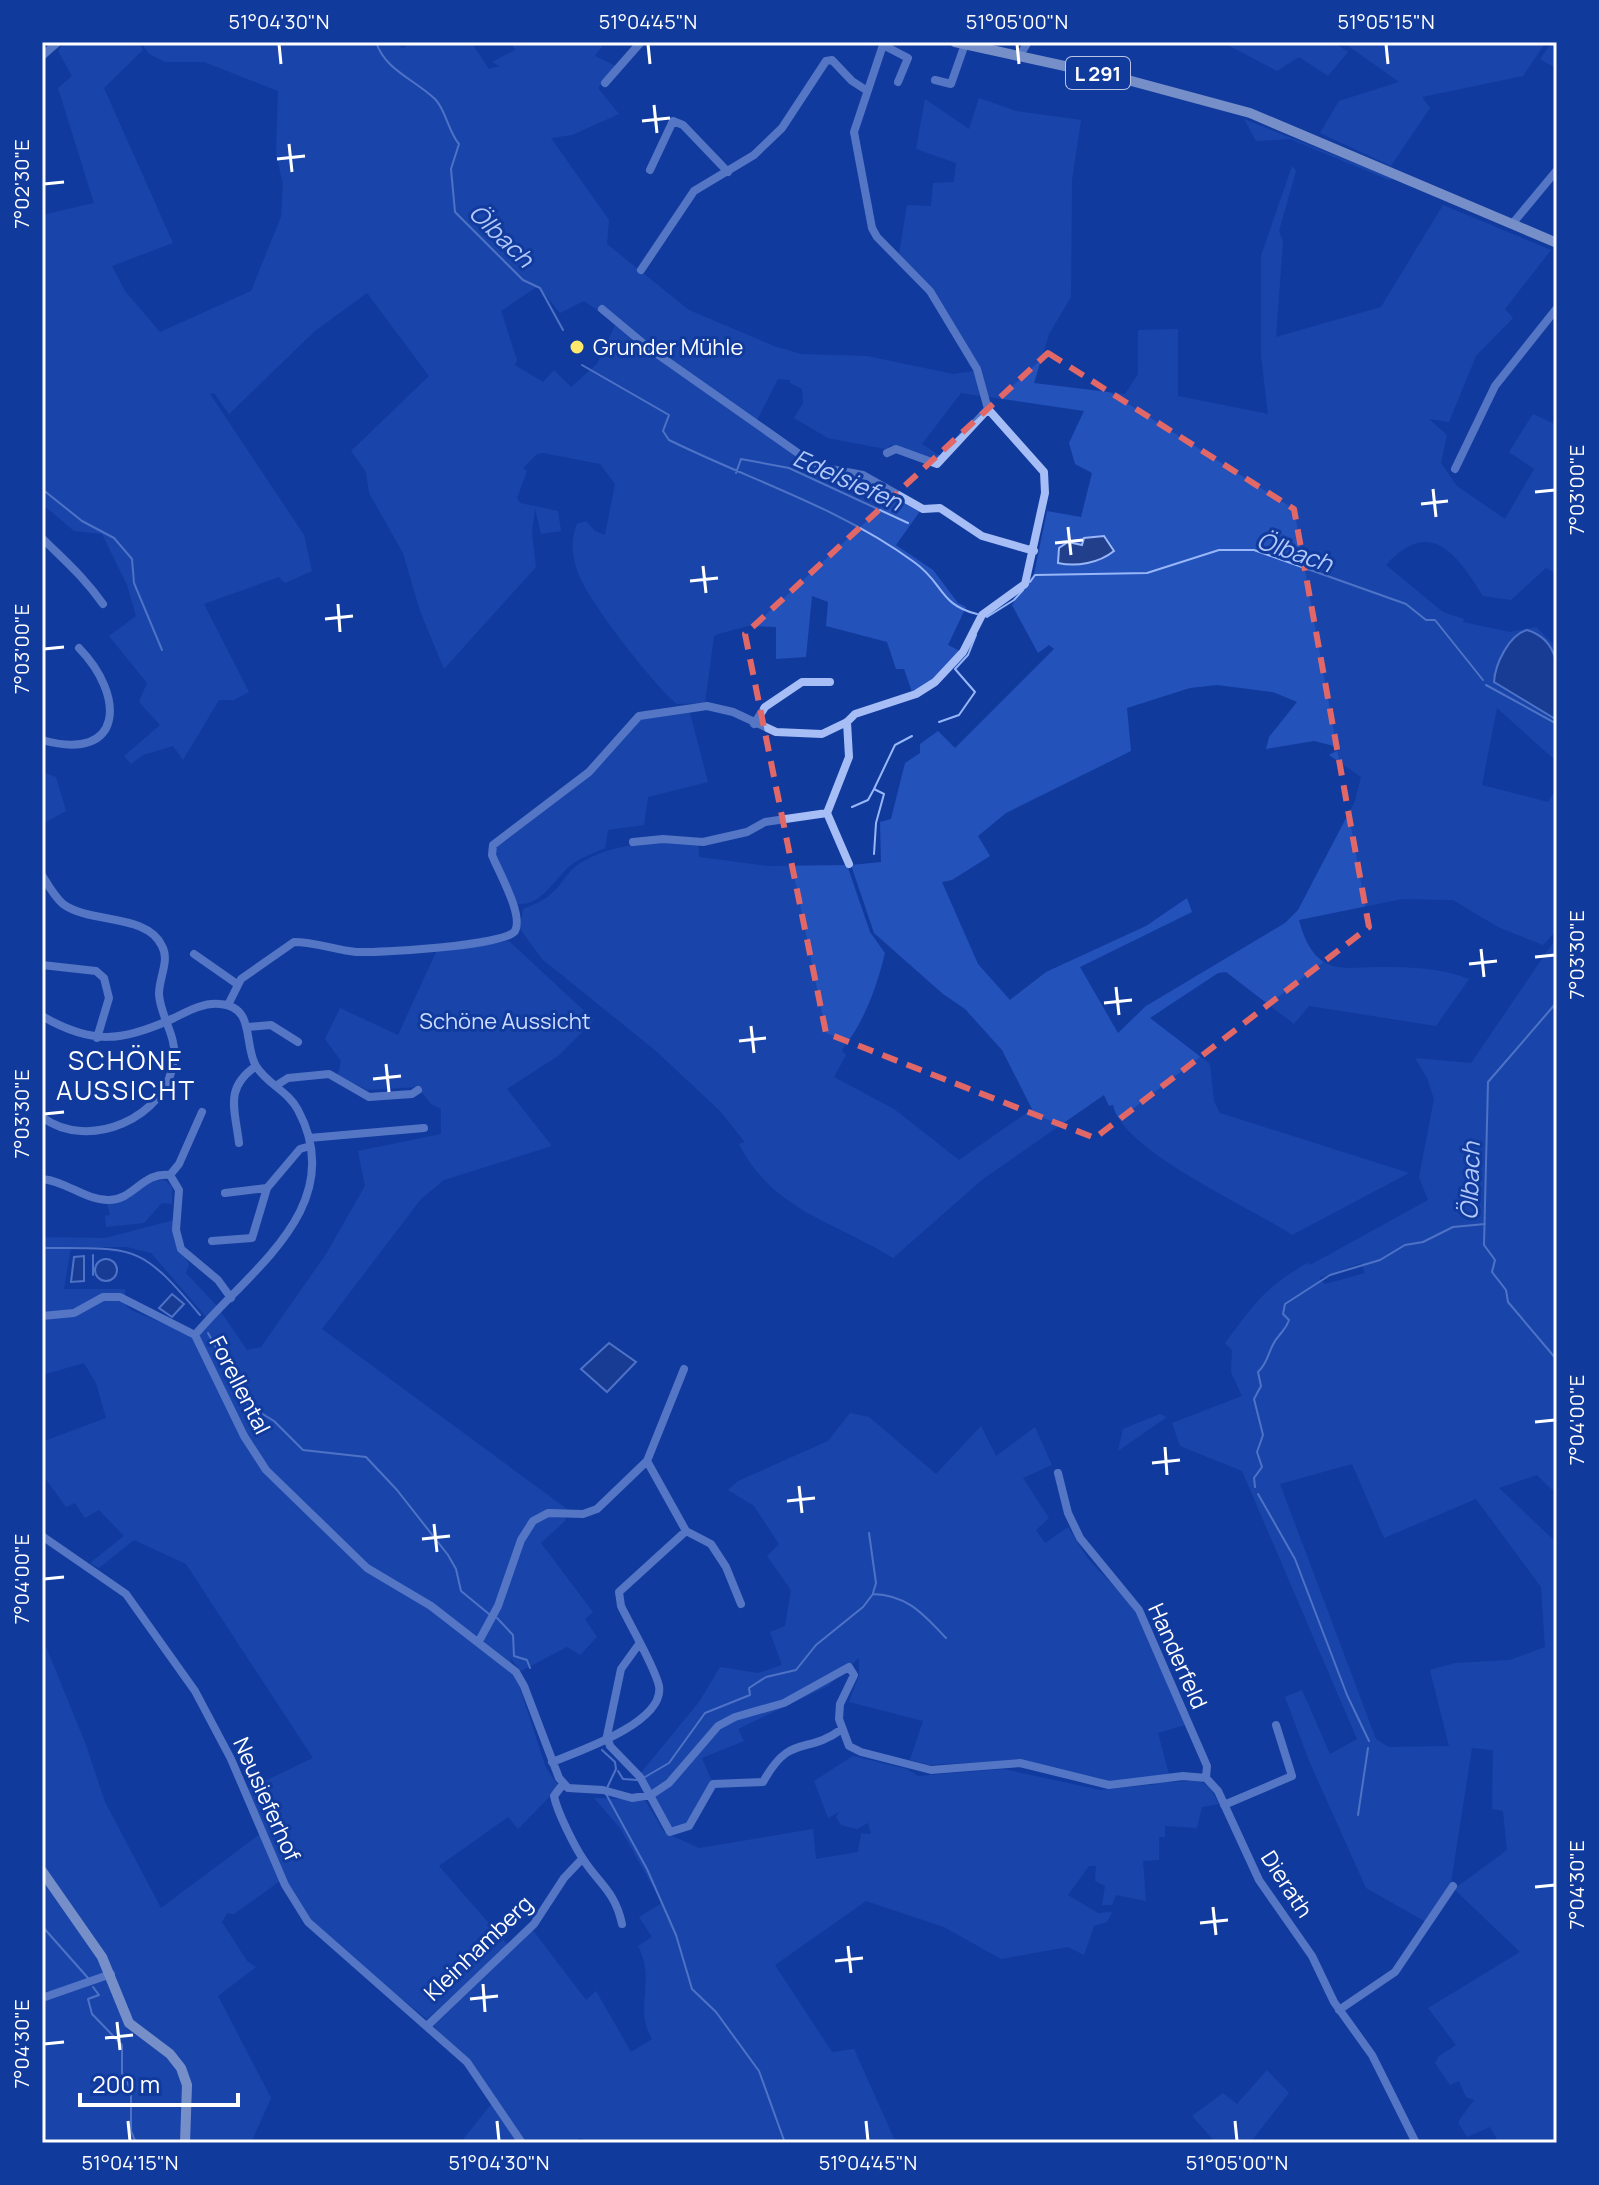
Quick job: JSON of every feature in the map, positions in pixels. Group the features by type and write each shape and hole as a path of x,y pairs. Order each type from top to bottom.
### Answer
{"main road":[{"name":"L 291","path":"960,43 1239,109 1557,243"},
{"path":"42,1871 91,1939 111,1974 129,2023 170,2054 181,2068 187,2085 185,2143"}],"street":[{"path":"42,56 58,42"},
{"path":"605,83 641,42"},
{"path":"1020,55 1028,42"},
{"path":"935,80 951,84 960,43"},
{"path":"228,1005 237,984 294,942 339,950 385,952 473,943 514,931 513,904 491,848 589,772 639,716 707,706 733,712 754,724 794,735 814,736 847,722 855,714 916,694 935,682 963,652 982,615 1025,584 1045,493 1044,472 988,409 979,373 957,331 930,291 877,237 872,228 854,132 884,44 908,58 898,82"},
{"path":"641,270 694,191 754,155 782,128 826,61 832,60 852,81 866,90"},
{"path":"650,170 673,121 683,125 728,172"},
{"path":"1513,223 1557,170"},
{"path":"1455,469 1495,386 1557,308"},
{"path":"602,309 650,349 805,458 825,468 863,475 923,509 940,508 982,536 1034,551"},
{"path":"887,453 896,449 937,464 988,409"},
{"path":"42,538 71,568 80,572 103,604"},
{"path":"42,740 75,745 91,741 108,726 112,714 110,695 79,648"},
{"path":"754,724 765,707 802,682 830,682"},
{"path":"847,722 849,757 827,813 849,864"},
{"path":"633,842 663,839 703,842 747,832 765,822 827,813"},
{"path":"42,875 54,895 72,909 145,929 160,942 165,957 159,996 174,1045 173,1067 151,1102 133,1118 112,1128 89,1132 56,1126 42,1117"},
{"path":"194,954 237,984"},
{"path":"42,965 103,975 108,984 109,998 97,1038"},
{"path":"42,1016 75,1034 97,1038 139,1033 209,1005 228,1005 243,1015 256,1066 294,1102 309,1142 309,1187 294,1226 195,1335"},
{"path":"248,1027 271,1025 298,1042"},
{"path":"239,1143 234,1093 236,1084 256,1066"},
{"path":"277,1085 288,1078 329,1074 369,1097 412,1094 418,1090"},
{"path":"42,1179 56,1180 92,1197 110,1201 124,1196 149,1177 170,1175 179,1164 202,1112"},
{"path":"212,1241 252,1238 267,1188 309,1142 424,1128"},
{"path":"170,1175 179,1190 176,1230 181,1249 218,1280 231,1298"},
{"path":"225,1193 267,1188"},
{"name":"Forellental","path":"42,1316 74,1313 103,1297 120,1297 195,1335 244,1436 266,1470 367,1568 431,1606 479,1641 520,1677 563,1784"},
{"path":"479,1641 498,1606 521,1540 533,1521 548,1513 583,1514 597,1509 647,1461 684,1369"},
{"path":"647,1461 686,1531 711,1544 731,1577 741,1604"},
{"name":"Handerfeld","path":"1058,1473 1068,1513 1080,1538 1139,1610 1207,1766 1206,1778"},
{"path":"552,1762 638,1723 657,1699 658,1684 621,1606 619,1592 686,1531"},
{"name":"Neusieferhof","path":"42,1536 126,1594 195,1691 302,1914 326,1940 428,2025 475,2071 522,2143"},
{"path":"639,1644 621,1669 607,1736 610,1746 630,1765 651,1795 670,1832 684,1830 713,1784 763,1782 776,1759 788,1750 827,1738 842,1729"},
{"path":"622,1924 611,1893 582,1859 554,1799 563,1784 575,1790 608,1791 632,1798 651,1795 669,1783 718,1726 735,1717 784,1703 849,1667 854,1675 840,1704 842,1729 856,1751 938,1770 1020,1763 1109,1785 1183,1776 1206,1778"},
{"path":"1224,1805 1292,1776 1276,1725"},
{"name":"Dierath","path":"1206,1778 1214,1785 1250,1865 1312,1956 1339,2010 1372,2055 1416,2143"},
{"name":"Kleinhamberg","path":"428,2025 534,1924 564,1878 582,1859"},
{"path":"1339,2010 1395,1972 1453,1886"},
{"path":"42,1998 111,1974"}],"highlighted area":[{"path":"1048,353 1294,509 1369,927 1095,1138 826,1033 745,634"}],"green space":[{"path":"64,42 138,42 143,50 104,88 173,243 112,266 125,291 160,332 251,291 281,217 283,185 276,153 278,91 204,62 165,62 149,54 141,42 397,42 402,49 412,42 471,42 489,69 500,66 492,62 515,50 511,42 605,42 595,56 616,66 598,88 619,114 572,135 551,138 609,220 607,244 689,310 774,346 801,354 867,356 953,374 982,370 933,288 899,254 907,205 931,206 933,183 954,182 956,163 916,149 925,99 969,129 979,98 1016,111 1081,120 1072,180 1071,297 1049,334 1034,383 1125,394 1138,374 1138,330 1178,329 1178,396 1268,414 1261,356 1261,256 1292,166 1296,171 1279,231 1283,241 1276,337 1381,307 1443,205 1551,250 1505,309 1513,318 1476,356 1449,422 1429,419 1447,435 1441,463 1457,486 1505,519 1534,469 1509,452 1533,414 1557,425 1557,574 1546,568 1511,600 1483,596 1452,555 1441,546 1429,542 1416,543 1386,565 1443,612 1464,619 1463,622 1510,632 1536,627 1557,648 1557,656 1549,643 1496,668 1494,677 1498,686 1557,720 1557,762 1497,708 1482,785 1548,802 1557,787 1557,930 1543,945 1498,927 1453,900 1402,899 1299,920 1313,952 1323,962 1335,967 1422,968 1469,979 1436,1026 1309,1006 1294,1024 1226,972 1218,973 1150,1018 1210,1064 1214,1101 1220,1113 1409,1173 1292,1235 1163,1159 1122,1123 1104,1095 983,1179 893,1258 807,1213 769,1185 739,1144 745,1142 720,1111 656,1051 542,959 520,929 523,909 548,896 576,866 605,852 635,845 698,844 699,857 768,866 847,865 870,932 885,953 869,1004 842,1050 846,1055 834,1077 894,1109 959,1160 1032,1109 1002,1050 965,1009 943,994 874,933 851,865 881,862 880,822 891,819 905,763 920,753 920,744 938,731 955,748 1054,649 1049,645 1038,653 1012,605 1034,574 1047,511 1081,517 1092,473 1075,464 1069,443 1084,411 961,393 922,444 940,456 936,462 891,445 885,449 828,438 794,418 803,403 802,389 790,380 778,379 757,420 807,458 923,507 896,545 933,570 958,603 966,607 948,645 960,651 932,680 912,692 904,669 896,669 887,642 826,626 828,602 812,596 806,657 776,659 776,627 748,626 718,634 714,636 705,703 677,704 607,621 576,567 573,542 577,524 586,521 595,531 605,535 615,484 600,464 543,453 537,454 523,468 527,471 517,498 520,503 558,511 561,531 541,534 535,508 532,533 536,567 444,669 420,611 403,553 369,493 366,472 351,451 429,376 367,293 315,331 229,414 214,393 210,394 304,535 312,571 285,583 279,577 204,604 249,692 234,700 219,700 183,760 173,746 143,755 131,764 124,756 160,725 139,702 147,683 109,636 136,616 127,585 102,534 74,531 42,504 42,215 94,203 58,88 72,76 58,51","holes":["538,286 560,313 584,301 616,323 597,364 571,387 554,370 543,382 515,365 517,360 501,311","1217,685 1273,692 1297,702 1269,737 1266,749 1314,741 1342,748 1329,755 1361,777 1355,801 1298,910 1285,923 1146,1006 1118,1033 1080,967 1192,912 1187,898 1146,926 1046,972 1010,1000 978,964 942,882 952,880 990,856 978,836 1006,813 1131,751 1127,708 1190,688"]},
{"path":"1222,42 1333,42 1348,52 1328,76 1299,57 1277,71"},
{"path":"1343,42 1546,42 1523,76 1422,97 1430,108 1391,166 1320,133 1339,101 1399,82"},
{"path":"1552,42 1557,42 1557,69 1540,59"},
{"path":"1244,119 1394,179 1389,180 1290,139 1256,141"},
{"path":"689,709 708,782 648,797 644,825 608,830 605,848 571,865 532,902 515,903 494,849 585,779 640,718"},
{"path":"42,772 56,777 66,811 42,824"},
{"path":"1557,937 1557,1486 1552,1490 1537,1475 1499,1488 1557,1543 1557,2143 1499,2143 1490,2127 1467,2137 1458,2122 1474,2100 1466,2097 1459,2081 1450,2085 1435,2063 1439,2056 1456,2045 1428,2008 1520,1952 1454,1889 1507,1850 1503,1811 1492,1809 1493,1750 1472,1748 1450,1889 1426,1922 1366,1888 1310,1763 1285,1697 1302,1690 1330,1754 1357,1739 1242,1471 1180,1446 1172,1423 1242,1396 1231,1372 1232,1350 1225,1343 1269,1289 1307,1263 1310,1265 1428,1200 1419,1177 1434,1099 1427,1078 1415,1058 1471,1063","holes":["1361,1263 1365,1273 1325,1284 1319,1278","1352,1464 1384,1538 1476,1499 1541,1587 1545,1647 1510,1660 1455,1663 1430,1670 1449,1746 1389,1747 1376,1739 1280,1484"]},
{"name":"Schöne Aussicht","path":"509,941 594,1020 558,1056 507,1089 552,1146 444,1180 421,1199 322,1329 567,1509 565,1521 541,1543 593,1612 585,1619 597,1637 580,1655 567,1647 521,1671 510,1658 546,1768 559,1787 518,1829 508,1817 439,1866 508,1945 427,2019 326,1940 294,1899 248,1789 313,1758 186,1564 134,1540 99,1568 90,1563 124,1536 99,1510 85,1518 75,1503 66,1507 45,1478 42,1480 42,1442 106,1418 96,1383 84,1363 42,1375 42,1237 105,1238 174,1220 175,1239 189,1264 186,1273 217,1306 247,1350 261,1347 326,1254 365,1186 358,1151 441,1134 441,1109 431,1104 417,1087 367,1090 338,1075 341,1061 325,1039 340,1008 398,1035 436,952","holes":["71,1247 127,1247 151,1253 207,1318 192,1335 133,1311 126,1306 125,1289 64,1289"]},
{"path":"165,1180 172,1187 172,1204 162,1203 144,1223 106,1227 105,1216 110,1215 107,1203 149,1181"},
{"path":"850,1413 869,1417 936,1474 981,1426 996,1456 1035,1427 1052,1465 1023,1478 1049,1518 1036,1530 1045,1543 1068,1527 1088,1559 1135,1608 1185,1725 1158,1733 1171,1782 1201,1782 1210,1789 1219,1804 1202,1807 1197,1828 1165,1826 1165,1837 1159,1837 1159,1860 1143,1861 1146,1901 1116,1895 1112,1905 1102,1905 1105,1886 1095,1881 1096,1866 1089,1866 1068,1895 1098,1913 1112,1912 1107,1922 1094,1926 1084,1955 1068,1947 1001,1959 944,1927 866,1901 775,1965 832,2052 854,2049 896,2143 596,2143 580,2138 572,2143 525,2143 502,2107 433,2025 532,1929 586,2000 596,1991 631,2052 652,2039 644,2016 646,1972 638,1946 652,1937 639,1917 662,1903 620,1828 594,1798 645,1800 664,1832 699,1848 813,1829 816,1859 858,1852 861,1833 871,1834 868,1823 857,1829 841,1825 836,1817 839,1812 828,1818 814,1781 853,1756 907,1769 918,1776 1004,1769 1100,1790 1159,1784 1109,1782 1018,1760 929,1765 910,1760 923,1721 849,1702 859,1675 859,1658 828,1686 738,1729 744,1741 702,1758 713,1784 683,1827 677,1831 667,1826 639,1775 699,1702 720,1667 758,1673 782,1665 770,1632 785,1626 791,1590 767,1556 779,1544 754,1506 728,1490 738,1481 828,1441"},
{"path":"1160,1414 1167,1417 1118,1451 1123,1429"},
{"path":"42,1637 86,1745 105,1802 161,1908 260,1834 280,1881 234,1914 227,1913 222,1922 247,1961 256,1967 218,1996 271,2098 251,2143 42,2143"},
{"path":"1267,2070 1289,2093 1250,2143 1216,2143 1192,2116 1223,2093 1237,2104"},
{"path":"493,2102 519,2143 460,2143"}],"shaded area":[{"path":"1104,536 1114,551 1108,555 1088,563 1058,563 1059,548 1068,542 1082,545 1084,538"},
{"path":"1527,630 1549,644 1554,655 1558,680 1557,720 1494,682 1504,651 1514,638"},
{"path":"84,1256 84,1281 71,1282 74,1257"},
{"path":"106,1259 114,1262 117,1270 114,1278 106,1281 98,1278 95,1270 98,1262"},
{"path":"172,1294 184,1304 172,1317 159,1308"},
{"path":"609,1343 636,1362 607,1392 581,1369"}],"waterway":[{"name":"Ölbach","path":"376,42 393,67 435,99 459,144 451,169 455,212 523,280 540,288 563,330"},
{"name":"Ölbach","path":"582,365 669,415 663,431 669,440 856,526 914,562 955,605 977,614"},
{"name":"Edelsiefen","path":"736,473 741,459 789,468 908,523"},
{"path":"42,489 82,521 114,538 132,559 134,583 162,650"},
{"name":"Ölbach","path":"1030,582 1035,575 1147,573 1219,550 1254,550 1406,604 1426,620 1435,620 1483,680"},
{"name":"Ölbach","path":"987,617 1014,600 1023,590"},
{"path":"939,722 959,715 975,692 955,669 968,655 976,635"},
{"name":"Ölbach","path":"1486,685 1557,724"},
{"path":"874,854 876,823 884,794 874,789 895,745 912,736"},
{"path":"852,807 868,800 874,789"},
{"name":"Ölbach","path":"1557,1002 1488,1082 1484,1245 1495,1260 1492,1272 1506,1290 1508,1302 1557,1360"},
{"path":"1255,1487 1254,1478 1262,1467 1257,1452 1263,1435 1254,1399 1261,1386 1258,1372 1288,1323 1283,1314 1285,1304 1330,1275 1380,1260 1405,1245 1423,1242 1453,1227 1485,1224"},
{"path":"42,1248 97,1248 133,1254 162,1273 200,1315"},
{"path":"93,1255 93,1275"},
{"path":"208,1333 248,1405 274,1421 303,1450 366,1457 397,1490 448,1555 456,1569 461,1591 489,1614"},
{"path":"1258,1494 1295,1559 1347,1695 1369,1741"},
{"path":"869,1533 876,1583 873,1593"},
{"path":"645,1777 669,1763 705,1713 750,1695 749,1688 766,1677 796,1670 816,1645 863,1607 873,1594 906,1602 946,1638"},
{"path":"497,1618 513,1635 514,1656 527,1660 530,1668"},
{"path":"1358,1815 1368,1748"},
{"path":"602,1750 615,1762 616,1769 607,1788"},
{"path":"618,1771 623,1779 638,1780"},
{"path":"606,1794 647,1869 676,1935 692,1989 716,2012 759,2071 785,2143"},
{"path":"42,1926 88,1978"},
{"path":"93,1987 99,1995 88,1999 92,2014 122,2045 122,2073 131,2090 131,2131 136,2143"}],"place":[{"name":"Grunder Mühle","path":"577,347"}],"district":[{"name":"SCHÖNE AUSSICHT","path":"126,1075"}]}
